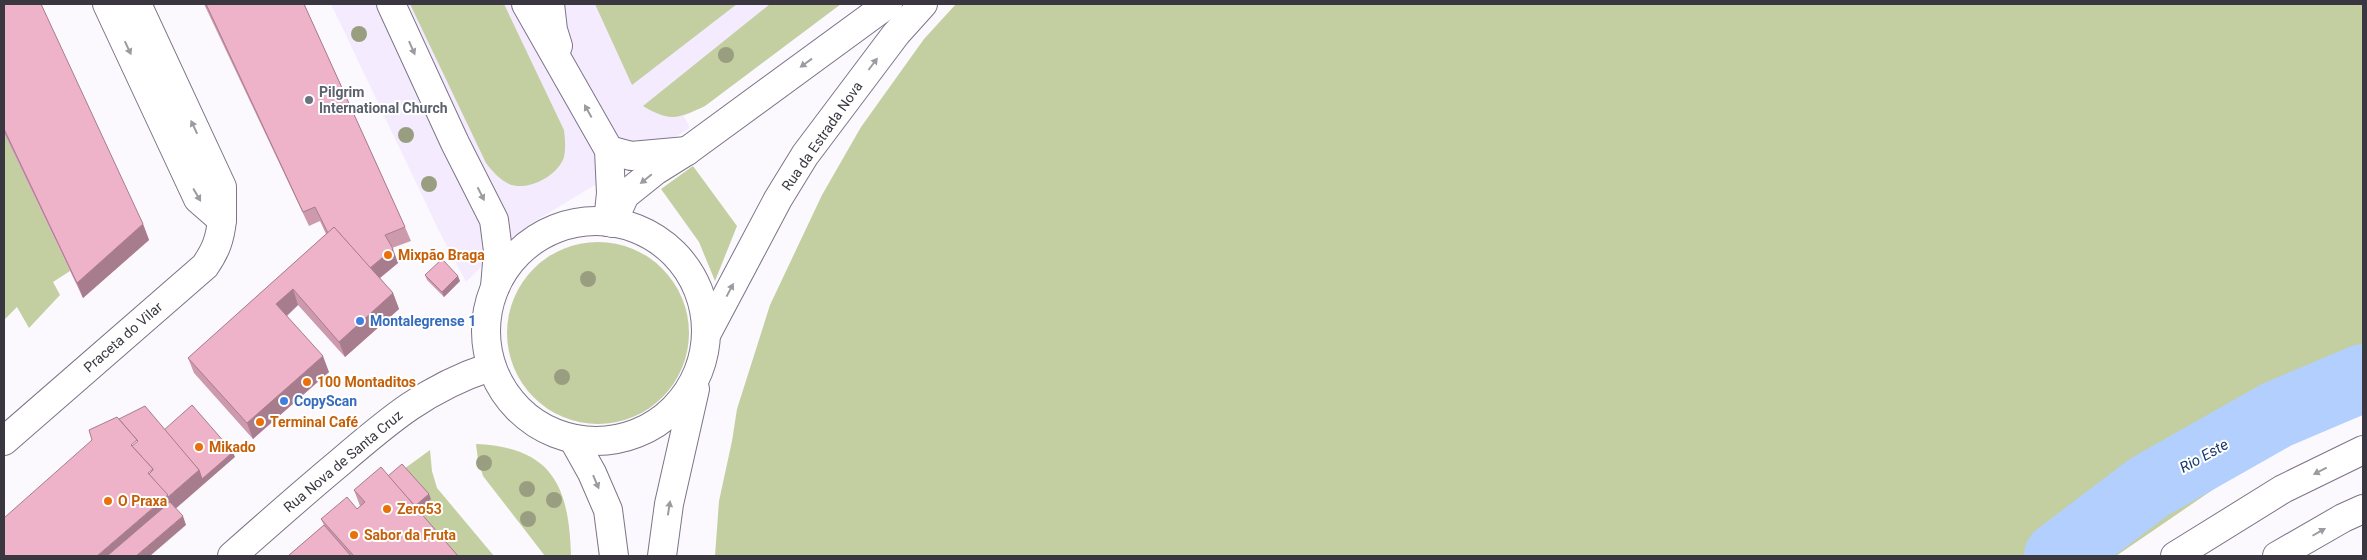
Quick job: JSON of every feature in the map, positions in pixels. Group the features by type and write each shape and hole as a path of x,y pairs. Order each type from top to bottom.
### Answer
{"main road":[{"path":"107,4 198,198 209,211 222,220"},
{"name":"Praceta do Vilar","path":"4,441 205,266 220,239 222,187 137,4"},
{"path":"391,4 455,143 494,220 498,251 495,287 486,316 486,343 490,367 508,398 538,427 573,439 611,441 646,430 676,408 699,373"},
{"path":"526,4 567,73 608,150 611,193 610,222"},
{"path":"550,4 553,30 567,73"},
{"path":"610,222 625,196 655,171 687,151 888,4"},
{"name":"Rua da Estrada Nova","path":"707,332 778,198 805,154 896,34 923,4"},
{"path":"608,150 631,156 687,151"},
{"path":"495,287 511,261 533,241 561,227 591,221 610,222 640,230 667,247 689,271 703,300 707,332 669,504 662,556"},
{"name":"Rua Nova de Santa Cruz","path":"232,556 398,412 438,388 467,374 490,367"},
{"path":"573,439 592,473 608,510 614,556"},
{"path":"2174,556 2283,489 2363,450"},
{"path":"2277,556 2343,518 2363,509"}],"shaded area":[{"path":"331,4 841,4 705,106 684,116 690,128 527,226 500,248 466,282 438,229"}],"green space":[{"path":"410,4 504,4 564,130 564,157 561,164 549,176 533,184 516,186 502,180 488,166"},
{"path":"595,4 737,4 632,85"},
{"path":"770,4 841,4 705,106 687,114 674,117 660,115 643,106"},
{"path":"956,4 2363,4 2363,409 2249,465 2116,556 715,556 719,501 737,409 770,305 822,195 861,127 924,39"},
{"path":"4,133 70,271 53,282 60,295 29,328 17,307 4,320"},
{"path":"693,166 737,226 715,281 699,242 661,189"},
{"path":"598,242 616,244 633,249 662,269 682,298 687,315 689,333 687,351 682,368 662,397 633,417 616,422 598,424 580,422 563,417 534,397 514,368 509,351 507,333 509,315 514,298 534,269 563,249 580,244"},
{"path":"476,444 502,447 523,453 539,463 552,475 566,510 570,532 571,556 545,556 483,476"},
{"path":"430,450 432,471 437,488 494,556 450,556 413,514 404,469"}],"building":[{"path":"4,4 41,4 143,224 77,283 4,129"},
{"path":"206,4 304,4 405,227 385,235 393,249 370,268 334,227 328,233 315,207 303,212"},
{"path":"334,227 393,293 339,342 293,289 276,304 323,356 247,423 188,358"},
{"path":"442,259 458,276 442,292 425,275"},
{"name":"Mikado","path":"192,405 233,452 202,479 199,470 164,430"},
{"path":"145,406 199,470 168,497 149,474 153,469 132,446 138,441 119,419"},
{"path":"117,417 137,440 131,445 153,469 148,473 168,495 97,556 4,556 4,518 92,440 89,430"},
{"path":"402,464 429,494 415,506 388,476"},
{"path":"381,467 458,556 354,556 321,519 347,497 357,509 365,502 354,490"},
{"path":"170,502 183,516 136,556 107,556"},
{"path":"324,525 351,556 288,556"}],"waterway":[{"name":"Rio Este","path":"2058,556 2149,487 2276,415 2363,378"}],"place":[{"name":"Pilgrim International Church","path":"309,100"},
{"name":"Mixpão Braga","path":"388,255"},
{"name":"Montalegrense 1","path":"360,321"},
{"name":"100 Montaditos","path":"307,382"},
{"name":"CopyScan","path":"284,401"},
{"name":"Terminal Café","path":"260,422"},
{"name":"Mikado","path":"199,447"},
{"name":"O Praxa","path":"108,501"},
{"name":"Zero53","path":"387,509"},
{"name":"Sabor da Fruta","path":"354,535"}]}
